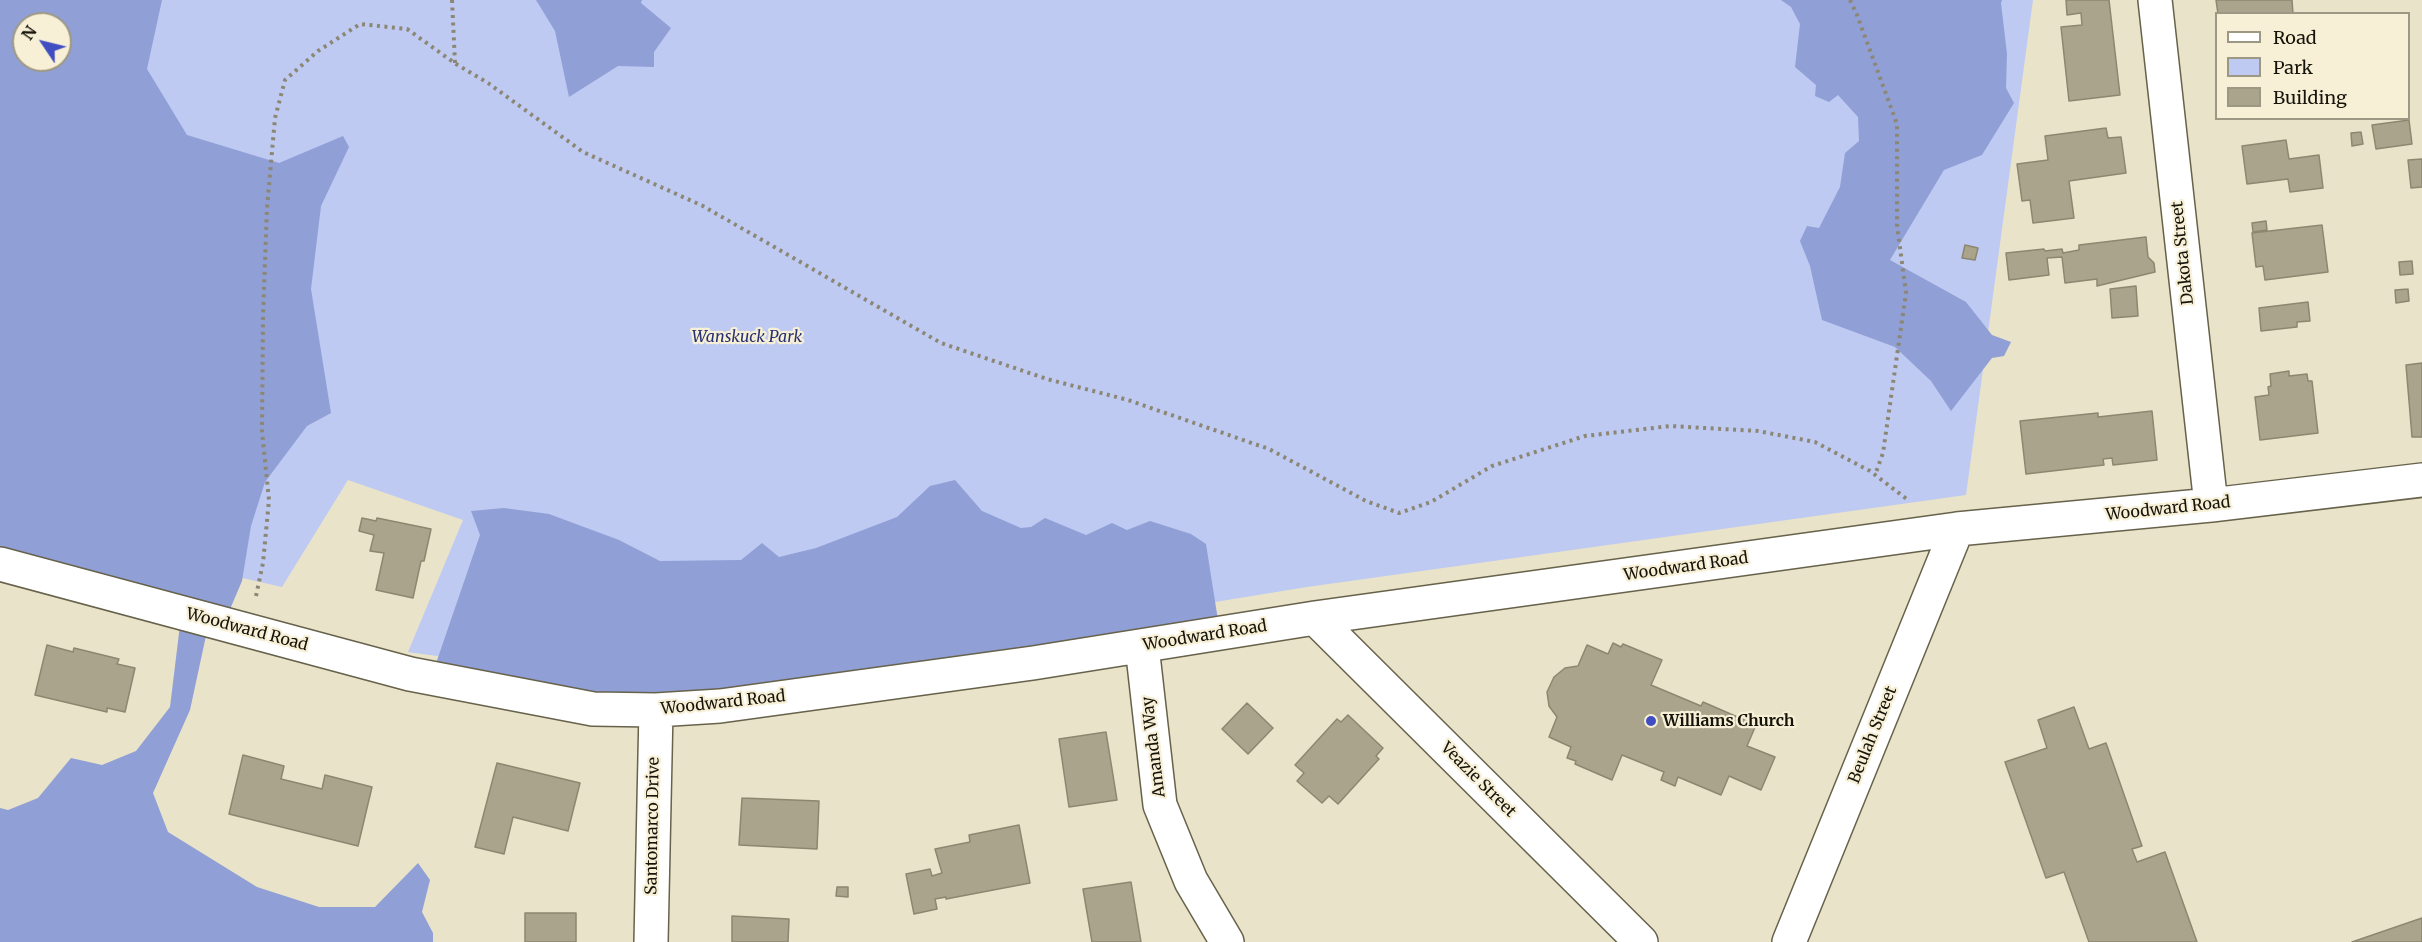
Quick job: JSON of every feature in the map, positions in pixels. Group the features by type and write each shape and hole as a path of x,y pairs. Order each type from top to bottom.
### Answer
{"street":[{"name":"Dakota Street","path":"2155,0 2211,505"},
{"name":"Woodward Road","path":"0,564 410,674 593,710 656,710 720,705 823,692 1142,646 1315,618 1957,529 2211,505 2422,480"},
{"name":"Beulah Street","path":"1789,942 1957,529"},
{"name":"Veazie Street","path":"1315,618 1641,942"},
{"name":"Amanda Way","path":"1142,646 1160,805 1191,881 1227,942"},
{"name":"Santomarco Drive","path":"651,942 656,710"}],"path":[{"path":"452,0 456,64"},
{"path":"1850,0 1897,124 1897,225 1906,293 1883,453 1875,475"},
{"path":"250,630 263,563 269,500 262,431 263,315 267,208 275,117 285,80 318,51 360,24 408,29 456,64 488,83 583,152 703,206 941,343 1047,379 1128,400 1269,449 1366,501 1400,513 1431,502 1492,466 1585,436 1670,426 1758,431 1815,442 1875,475 1912,502"}],"green space":[{"name":"Wanskuck Park","path":"0,0 2033,0 1966,495 1307,587 712,684 631,683 408,652 463,520 348,480 282,587 0,523"}],"shaded area":[{"path":"0,0 162,0 147,69 187,135 279,163 343,136 349,147 321,206 311,289 331,413 307,426 265,482 251,526 242,581 222,628 207,631 190,710 153,793 168,832 257,887 319,907 375,907 418,863 430,880 422,912 433,933 433,942 0,942 0,808 8,810 38,798 71,758 102,765 136,751 170,707 180,625 0,570"},
{"path":"536,0 642,0 641,3 671,28 654,52 654,67 618,66 569,97 555,31"},
{"path":"1781,0 2002,0 2007,54 2006,88 2014,103 1982,155 1944,170 1890,260 1966,302 1992,335 2011,342 2004,356 1992,358 1951,411 1931,381 1895,347 1822,320 1810,266 1800,241 1807,226 1819,228 1840,187 1845,153 1859,141 1858,117 1838,95 1829,102 1815,96 1816,85 1795,67 1800,24 1791,7"},
{"path":"955,480 982,511 1021,528 1031,527 1045,518 1086,535 1112,523 1127,530 1150,521 1191,534 1206,544 1220,633 680,726 621,722 431,678 480,535 471,511 504,508 549,514 619,540 660,561 741,560 762,543 779,557 816,548 897,517 930,486"}],"building":[{"path":"2066,0 2109,0 2120,95 2069,101 2061,27 2082,25 2081,13 2067,15"},
{"path":"2216,0 2292,0 2293,12 2218,12"},
{"path":"2409,120 2412,144 2376,149 2372,125"},
{"path":"2106,128 2108,138 2121,137 2126,173 2069,181 2074,218 2033,223 2030,200 2022,201 2017,164 2048,160 2045,136"},
{"path":"2361,132 2363,144 2352,146 2351,133"},
{"path":"2286,140 2289,159 2319,155 2323,188 2290,192 2288,179 2247,184 2242,146"},
{"path":"2422,159 2422,187 2411,188 2408,160"},
{"path":"2266,221 2267,230 2253,232 2252,223"},
{"path":"2322,225 2328,272 2265,280 2263,266 2256,267 2252,233"},
{"path":"2146,237 2148,257 2154,263 2155,272 2097,286 2097,279 2065,283 2062,257 2047,258 2049,275 2009,280 2006,253 2062,249 2063,253 2079,250 2079,245"},
{"path":"1965,245 1978,248 1975,260 1962,258"},
{"path":"2412,261 2413,274 2400,275 2399,262"},
{"path":"2136,286 2138,316 2112,318 2110,289"},
{"path":"2408,289 2409,301 2396,303 2395,290"},
{"path":"2308,302 2310,321 2297,322 2297,327 2261,331 2259,308"},
{"path":"2422,363 2422,437 2412,437 2406,365"},
{"path":"2289,371 2289,376 2307,374 2308,381 2312,381 2318,433 2260,440 2255,397 2269,395 2270,374"},
{"path":"2152,411 2157,460 2113,465 2112,458 2103,459 2104,465 2026,474 2020,421 2098,413 2098,417"},
{"path":"362,518 376,521 377,518 431,529 413,598 376,590 384,553 370,551 374,535 359,531"},
{"name":"Williams Church","path":"1613,643 1621,647 1623,644 1662,660 1651,685 1701,706 1703,702 1756,725 1747,746 1775,757 1761,790 1729,776 1721,795 1678,777 1675,786 1661,780 1664,772 1622,755 1612,780 1575,764 1576,761 1567,758 1571,747 1549,737 1557,717 1549,706 1547,692 1554,677 1565,668 1578,666 1587,645 1608,654"},
{"path":"47,645 73,652 74,648 119,659 117,664 135,668 125,712 107,708 107,712 35,695"},
{"path":"1247,703 1273,728 1248,754 1222,729"},
{"path":"2074,707 2089,749 2106,743 2142,846 2132,849 2137,862 2165,852 2197,942 2089,942 2064,872 2046,878 2005,762 2047,748 2038,720"},
{"path":"1348,715 1383,748 1376,756 1379,759 1338,804 1329,796 1322,803 1297,781 1304,773 1295,765 1337,719 1341,722"},
{"path":"1106,732 1117,800 1069,807 1059,739"},
{"path":"243,755 284,766 281,779 322,789 325,775 372,787 358,846 229,814"},
{"path":"497,763 580,783 568,831 513,817 504,854 475,847"},
{"path":"742,798 819,801 817,849 739,845"},
{"path":"1019,825 1030,883 946,899 946,897 935,899 937,909 914,914 906,874 930,869 932,876 942,873 935,849 970,842 969,835"},
{"path":"1131,882 1141,942 1092,942 1083,889"},
{"path":"837,887 848,887 848,897 836,896"},
{"path":"525,913 576,913 576,942 525,942"},
{"path":"732,916 789,919 788,942 732,942"},
{"path":"2422,918 2422,942 2352,942"}],"place":[{"name":"Williams Church","path":"1651,721"}]}
